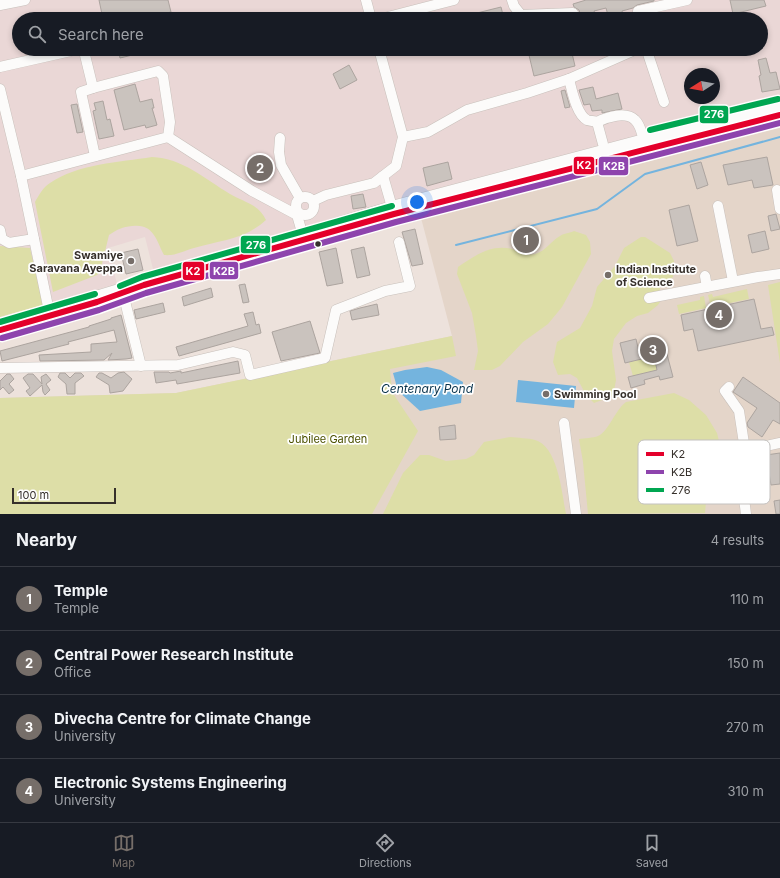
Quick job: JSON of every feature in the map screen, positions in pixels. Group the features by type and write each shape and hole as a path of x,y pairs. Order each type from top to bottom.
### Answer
{"main road":[{"path":"123,291 152,279 307,233 644,140 780,106"},
{"path":"0,330 50,313 393,210 780,115"},
{"path":"0,324 50,313"}],"street":[{"path":"0,5 25,0"},
{"path":"366,0 369,12"},
{"path":"407,12 454,0"},
{"path":"512,0 519,12"},
{"path":"638,12 688,0"},
{"path":"0,66 47,56"},
{"path":"85,56 93,88"},
{"path":"313,202 326,195 374,183 396,166 403,137 381,56"},
{"path":"403,137 428,132 467,110 569,79 628,56"},
{"path":"645,56 664,102"},
{"path":"95,156 81,92 158,71 163,76 166,92 170,122 168,137"},
{"path":"569,79 575,102 582,115 587,120 597,122 606,118 630,116 636,121 644,140"},
{"path":"0,89 21,176 50,313"},
{"path":"597,122 603,144"},
{"path":"21,176 168,137 252,191 297,215 301,229 307,233"},
{"path":"280,138 282,165 300,198"},
{"path":"383,176 393,210"},
{"path":"777,190 780,209"},
{"path":"300,198 306,197 313,202"},
{"path":"300,198 297,203 297,209 300,213 306,215"},
{"path":"306,215 313,210 313,202"},
{"path":"718,206 733,281"},
{"path":"306,215 307,233"},
{"path":"0,230 2,239 9,243 34,239"},
{"path":"0,368 178,365 233,352 245,355 250,375 325,358 336,310 385,291 410,286 399,242"},
{"path":"649,298 733,281 780,274"},
{"path":"705,276 707,287"},
{"path":"123,291 142,366"},
{"path":"729,387 725,391 739,411 740,440"},
{"path":"564,423 576,514"},
{"path":"770,445 780,443"},
{"path":"745,504 746,514"}],"shaded area":[{"path":"0,0 780,0 780,100 389,202 154,273 145,237 108,248 117,284 0,317"},
{"name":"Indian Institute of Science","path":"780,122 780,514 0,514 0,398 176,393 452,336 420,214"}],"green space":[{"path":"152,157 173,161 193,170 230,194 255,207 266,220 258,227 241,236 168,255 164,255 153,233 145,227 132,226 123,228 109,235 100,272 97,275 53,292 35,202 41,191 50,183 61,177 86,168 113,162"},
{"path":"574,231 586,235 590,242 591,254 562,307 548,324 523,342 500,366 492,370 474,370 478,351 476,336 472,313 457,274 458,267 483,252 497,248 512,249 525,254 539,253 557,238"},
{"path":"641,237 645,237 670,253 674,261 673,277 660,286 660,302 658,305 648,313 637,316 626,323 614,339 612,351 616,380 613,396 594,403 586,395 577,378 570,374 558,375 553,362 557,342 580,328 592,306 597,287 615,266 624,248"},
{"path":"0,246 30,248 43,305 0,317"},
{"path":"780,282 780,363 768,285"},
{"path":"747,289 749,299 711,307 708,295 712,294 713,297"},
{"path":"704,296 706,308 679,314 677,305 700,300 700,297"},
{"name":"Jubilee Garden","path":"452,336 456,356 390,369 392,392 418,431 372,514 0,514 0,398 176,393"},
{"path":"654,356 657,370 633,376 629,362"},
{"path":"674,393 689,400 706,415 717,433 719,440 638,440 638,504 706,504 705,513 588,514 583,462 579,439 596,437 602,433 626,402"},
{"path":"510,437 535,440 543,444 549,451 558,472 566,514 383,514 403,473 420,455 429,455 446,461 466,459 474,455 484,442"}],"water":[{"name":"Centenary Pond","path":"427,367 441,370 463,382 461,403 420,411 398,391 393,373"},
{"name":"Swimming Pool","path":"518,380 576,386 574,408 516,402"}],"building":[{"path":"99,0 168,0 171,12 102,12"},
{"path":"586,0 654,0 637,5 622,12 607,12 606,8 594,12 580,12 573,4"},
{"path":"730,0 764,0 766,6 741,12 733,12"},
{"path":"501,7 502,12 481,12"},
{"path":"529,56 573,56 575,66 534,76"},
{"path":"766,58 770,73 776,72 780,89 762,92 758,60"},
{"path":"349,65 357,80 340,89 333,74"},
{"path":"135,84 140,102 152,99 154,108 152,108 157,125 146,128 145,125 124,130 114,90"},
{"path":"593,87 596,99 618,93 622,109 602,113 602,110 592,111 590,104 584,105 579,90"},
{"path":"565,90 570,107 565,108 561,91"},
{"path":"103,101 107,120 110,119 114,136 99,139 93,111 96,110 94,103"},
{"path":"77,104 83,132 77,133 71,105"},
{"path":"767,157 773,185 754,188 752,180 728,185 723,165"},
{"path":"448,162 452,179 427,186 423,168"},
{"path":"701,162 708,185 697,189 690,165"},
{"path":"363,194 366,207 353,209 351,196"},
{"path":"689,205 698,241 677,246 669,210"},
{"path":"776,214 780,229 771,231 768,216"},
{"path":"415,229 423,264 412,266 402,232"},
{"path":"765,231 769,249 752,253 748,235"},
{"path":"531,237 531,243 522,244 522,238"},
{"path":"364,247 370,275 357,278 351,250"},
{"path":"336,248 343,283 327,286 319,252"},
{"path":"138,249 143,270 126,274 121,253"},
{"path":"245,284 249,302 243,303 239,285"},
{"path":"211,288 213,297 184,306 182,297"},
{"path":"754,299 761,329 772,327 774,335 698,351 693,329 684,331 681,315"},
{"path":"163,303 165,312 136,319 134,310"},
{"path":"377,304 379,315 352,320 350,311"},
{"path":"253,312 256,325 259,324 261,333 179,356 176,347 248,326 244,314"},
{"path":"121,315 132,358 108,360 112,353 104,360 40,361 39,355 91,352 91,344 117,342 114,330 68,342 69,344 2,361 0,351 89,327"},
{"path":"310,321 320,353 281,361 272,332"},
{"path":"636,339 639,352 658,348 657,345 664,343 673,377 660,380 659,376 644,380 645,384 631,388 628,377 657,370 654,356 625,363 620,343"},
{"path":"238,361 240,373 177,384 176,380 156,383 154,372 170,373 181,371 181,373"},
{"path":"124,372 132,379 123,391 110,393 109,385 96,377 99,373 102,373 111,378 118,373"},
{"path":"60,373 65,373 70,378 75,373 81,373 84,376 75,383 75,394 67,394 66,384 58,377"},
{"path":"7,374 10,374 14,379 9,384 14,390 9,394 3,387 0,390 0,381"},
{"path":"28,374 33,374 42,384 41,377 46,374 51,380 46,384 50,390 45,395 42,385 30,396 26,391 30,388 23,378"},
{"path":"743,377 780,403 780,424 773,420 762,437 748,427 747,423 757,408 733,392"},
{"path":"455,425 456,439 440,440 439,427"},
{"path":"780,453 780,484 771,485 770,454"},
{"path":"780,500 780,514 776,514 774,501"}],"waterway":[{"path":"456,245 597,209 645,174 780,137"}],"transit line":[{"name":"276","path":"650,130 778,99"},
{"name":"K2","path":"0,330 97,302 144,285 394,214 780,115"},
{"name":"K2B","path":"2,338 99,310 146,293 396,222 780,123"},
{"name":"276","path":"120,286 142,277 392,206"},
{"name":"276","path":"0,322 95,294"}],"place":[{"name":"Central Power Research Institute","path":"260,168"},
{"name":"Temple","path":"526,240"},
{"name":"Swamiye Saravana Ayeppa","path":"131,261"},
{"name":"Indian Institute of Science","path":"608,275"},
{"name":"Electronic Systems Engineering","path":"719,315"},
{"name":"Divecha Centre for Climate Change","path":"653,350"},
{"name":"Swimming Pool","path":"546,394"}]}
